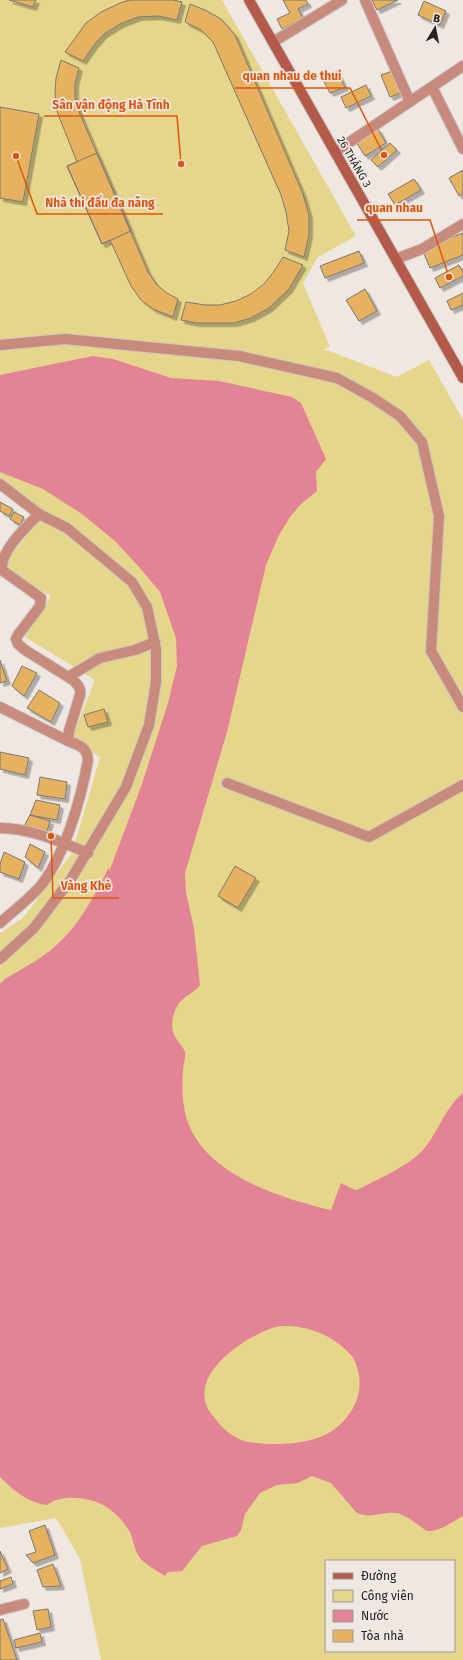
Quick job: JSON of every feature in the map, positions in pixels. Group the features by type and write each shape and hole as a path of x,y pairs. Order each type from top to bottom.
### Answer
{"street":[{"name":"26 THÁNG 3","path":"248,0 463,378"},
{"path":"272,42 342,0"},
{"path":"365,0 410,102"},
{"path":"335,152 463,66"},
{"path":"432,87 463,149"},
{"path":"396,259 422,249 463,224"},
{"path":"0,345 65,339 239,356 336,378 373,398 400,416 422,442 439,516 431,651 463,707"},
{"path":"0,484 39,514 67,528 132,582 147,607 156,649 156,682 149,725 126,786 88,853 71,879 34,928 0,958"},
{"path":"39,514 22,532 4,556 1,570 41,598 40,606 18,635 16,639 18,644 68,677 78,685 81,690 68,741"},
{"path":"68,677 100,658 135,650 155,642"},
{"path":"0,707 68,741 80,745 87,752 88,760 86,773 64,844 54,866 42,884 0,923"},
{"path":"227,783 369,837 463,785"},
{"path":"0,828 9,828 36,834 88,853"},
{"path":"0,1610 24,1604"}],"green space":[{"path":"0,0 222,0 356,236 318,257 303,283 330,347 323,350 397,377 429,360 463,420 463,1660 101,1660 80,1559 56,1518 0,1528 0,933 23,918 72,853 100,757 71,740 95,680 25,637 51,596 1,569 45,511 0,482"}],"water":[{"path":"93,356 113,359 171,378 219,381 292,397 301,403 326,459 316,472 317,491 301,504 290,517 279,535 266,565 227,732 185,873 186,892 194,929 200,985 177,1006 172,1027 175,1037 185,1052 182,1084 184,1107 191,1130 204,1149 221,1165 241,1178 263,1189 287,1198 331,1210 341,1183 355,1190 359,1189 399,1169 420,1153 426,1147 450,1108 463,1093 463,1516 436,1530 427,1531 400,1514 389,1513 367,1515 356,1512 331,1483 312,1476 298,1483 277,1485 260,1493 245,1514 241,1530 237,1536 202,1546 182,1571 168,1572 165,1576 150,1567 140,1558 136,1551 132,1536 124,1523 106,1507 97,1502 75,1498 59,1499 47,1505 40,1504 21,1495 0,1477 0,984 5,979 46,954 61,941 84,912 109,867 109,872 142,784 168,703 177,666 176,638 160,592 139,567 115,541 82,514 43,489 0,472 0,375","holes":["279,1326 299,1327 324,1334 338,1343 353,1357 358,1370 360,1383 358,1397 352,1411 342,1423 328,1434 306,1441 270,1444 249,1442 235,1437 224,1428 208,1409 204,1396 206,1383 213,1370 235,1349 260,1333"]}],"building":[{"path":"9,0 36,0 33,7"},
{"path":"130,0 173,0 182,2 177,20 158,16 138,17 120,24 104,34 83,61 65,52 86,23 101,12"},
{"path":"283,0 306,0 308,4 298,9 303,18 282,29 277,19 290,13"},
{"path":"372,0 398,0 377,10"},
{"path":"424,1 446,11 440,25 418,15"},
{"path":"190,4 221,19 235,35 303,194 309,215 309,234 304,257 285,250 289,231 281,195 213,42 201,30 185,22"},
{"path":"61,60 79,68 75,83 75,98 80,114 148,272 156,284 167,293 178,299 173,317 153,309 141,300 131,286 110,240 102,244 67,166 77,162 56,109 56,78"},
{"path":"337,71 345,87 330,93 322,78"},
{"path":"392,71 401,93 390,97 381,75"},
{"path":"366,85 371,96 346,108 341,97"},
{"path":"0,107 39,114 23,202 0,198"},
{"path":"378,129 386,143 365,156 356,142"},
{"path":"390,143 397,150 378,167 371,160"},
{"path":"97,153 131,231 102,244 67,166"},
{"path":"463,170 463,193 459,196 449,178"},
{"path":"414,179 421,190 395,205 388,194"},
{"path":"463,233 463,255 430,268 422,249"},
{"path":"359,251 364,263 325,278 320,266"},
{"path":"283,257 303,265 289,289 269,308 251,318 234,323 196,323 181,320 186,302 205,305 220,305 236,301 251,294 264,284"},
{"path":"459,265 463,272 463,276 440,288 435,278"},
{"path":"365,289 377,311 359,321 346,300"},
{"path":"463,293 463,305 451,310 447,301"},
{"path":"0,502 13,509 9,516 0,511"},
{"path":"14,512 24,517 20,525 10,519"},
{"path":"0,660 7,681 0,683"},
{"path":"22,666 37,673 24,696 12,686"},
{"path":"39,690 60,703 51,722 27,708"},
{"path":"104,709 108,722 88,727 84,715"},
{"path":"0,752 29,758 25,775 0,769"},
{"path":"40,777 67,782 65,799 37,795"},
{"path":"36,800 60,805 57,820 30,815"},
{"path":"30,815 50,821 46,835 23,828"},
{"path":"30,844 45,852 38,868 25,857"},
{"path":"4,852 25,862 19,879 0,872 0,864"},
{"path":"235,866 256,878 238,908 218,896"},
{"path":"45,1525 55,1555 33,1563 26,1555 36,1552 29,1531"},
{"path":"0,1551 8,1569 0,1573"},
{"path":"53,1564 61,1586 43,1587 37,1570"},
{"path":"11,1577 13,1584 0,1589 0,1581"},
{"path":"48,1609 51,1627 37,1630 33,1611"},
{"path":"3,1619 17,1660 0,1660 0,1620"},
{"path":"40,1633 42,1642 16,1648 14,1640"}],"place":[{"name":"quan nhau de thui","path":"384,155"},
{"name":"Nhà thi đấu đa năng","path":"16,156"},
{"name":"Sân vận động Hà Tĩnh","path":"181,164"},
{"name":"quan nhau","path":"449,277"},
{"name":"Vàng Khè","path":"51,836"}]}
